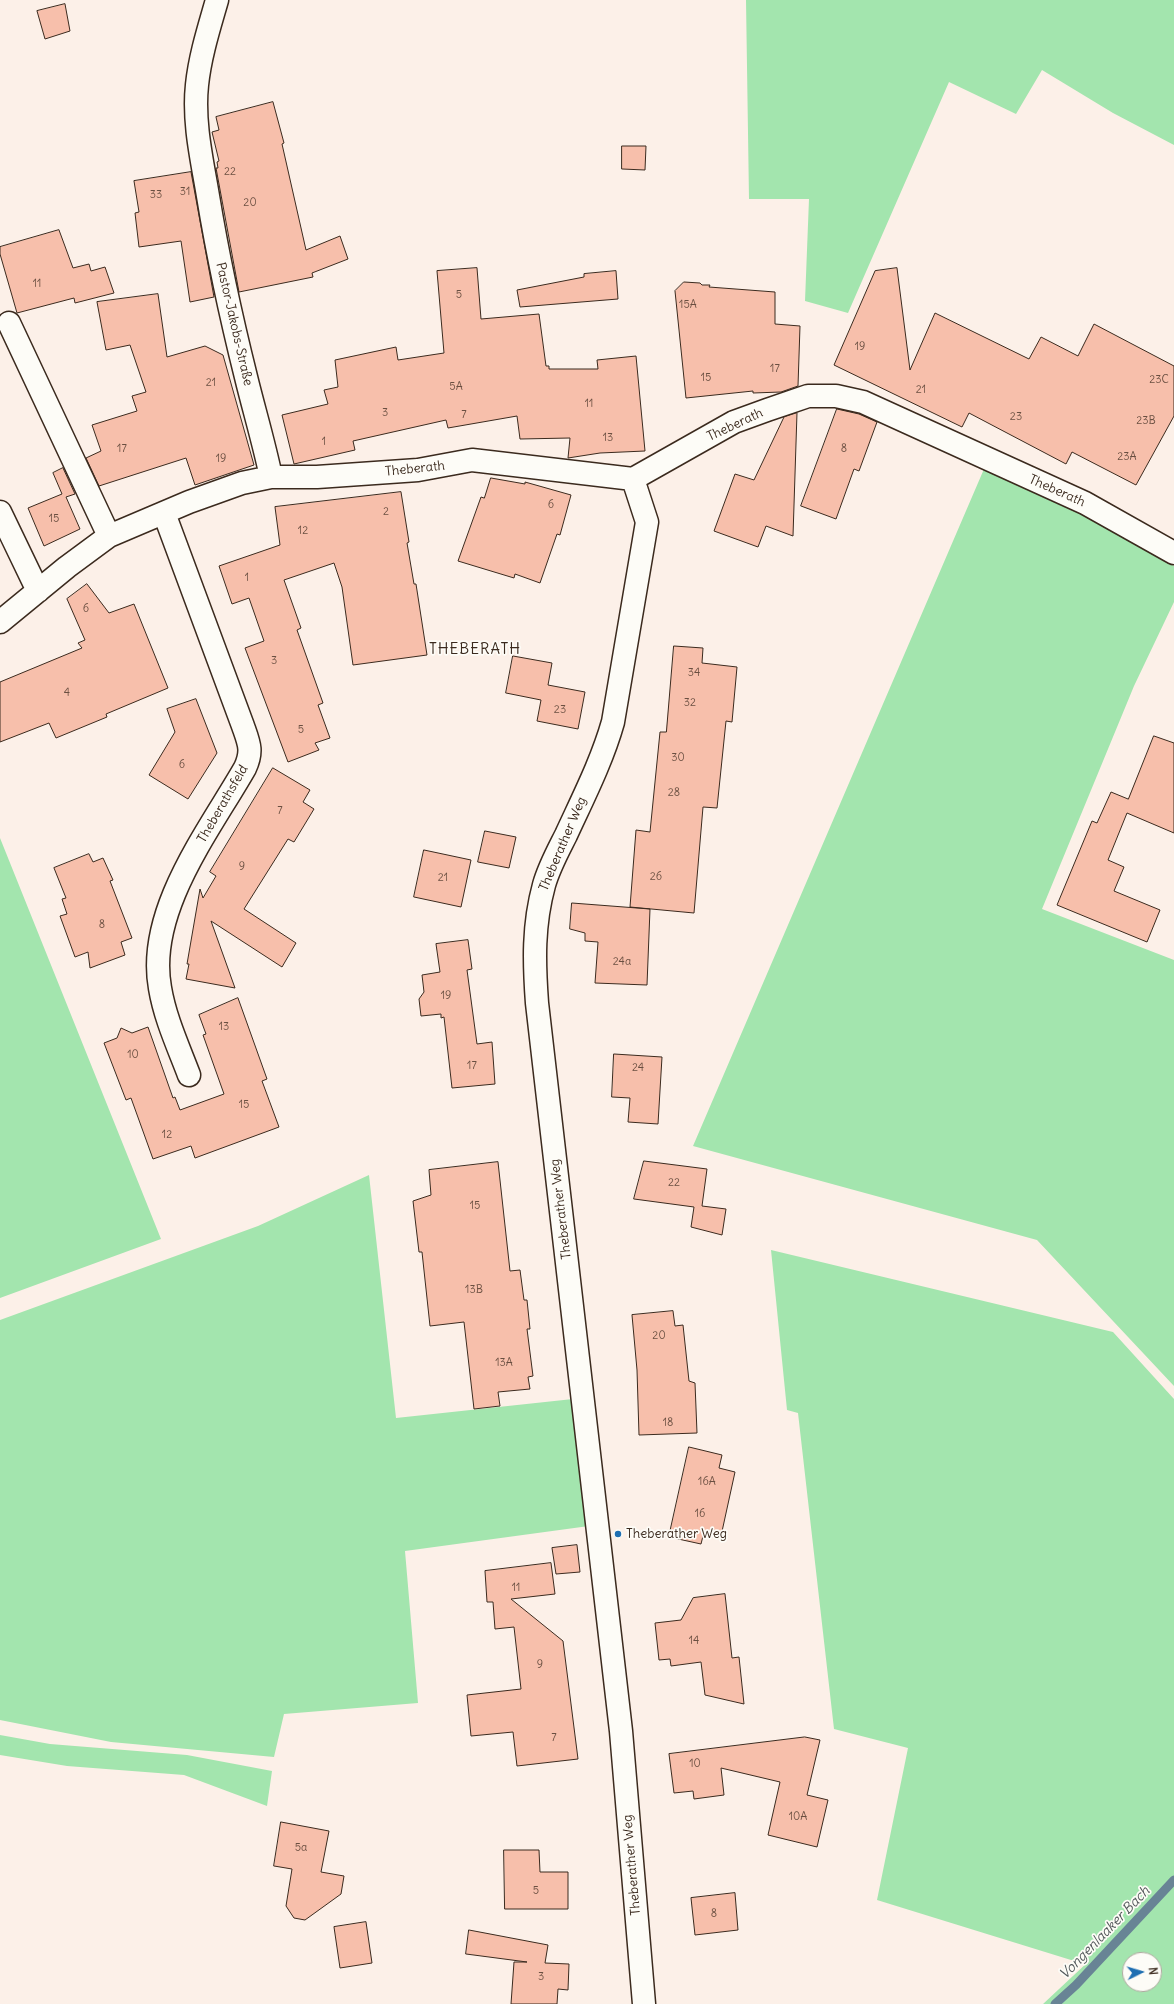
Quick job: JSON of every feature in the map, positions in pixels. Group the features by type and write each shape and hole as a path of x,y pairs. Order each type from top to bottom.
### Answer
{"street":[{"name":"Pastor-Jakobs-Straße","path":"217,0 201,56 197,85 197,124 213,225 227,299 246,379 262,436 270,477"},
{"path":"9,323 109,536"},
{"name":"Theberath","path":"270,477 317,477 418,470 472,460 633,479 734,422 808,396 836,396 863,402 1085,504 1174,553"},
{"path":"0,622 109,536 242,483 270,477"},
{"name":"Theberather Weg","path":"633,479 647,522 614,722 607,743 553,861 545,884 535,930 533,950 536,1003 621,1731 644,2004"},
{"path":"0,512 38,591"},
{"name":"Theberathsfeld","path":"164,513 243,726 249,745 250,756 245,768 179,880 167,912 160,945 158,970 160,988 168,1016 189,1075"}],"green space":[{"path":"746,0 1174,0 1174,145 1113,113 1042,70 1016,114 949,82 848,313 805,301 809,199 749,199"},
{"path":"984,469 1111,527 1174,566 1174,602 1134,686 1042,909 1174,960 1174,1386 1037,1240 693,1146"},
{"path":"0,838 161,1239 0,1298"},
{"path":"369,1175 396,1418 573,1399 589,1526 405,1551 418,1703 284,1714 274,1757 111,1742 0,1720 0,1320 258,1226"},
{"path":"771,1250 1113,1332 1174,1399 1174,2004 1043,2004 1089,1961 1071,1960 877,1900 908,1748 834,1729 798,1413 787,1410"},
{"path":"0,1735 50,1744 187,1755 272,1771 267,1806 184,1775 67,1766 0,1755"}],"building":[{"path":"65,4 70,31 45,39 37,11"},
{"path":"273,102 284,143 282,144 306,250 340,236 348,259 312,273 313,277 239,292 216,168 218,168 217,162 219,161 212,132 219,130 216,117"},
{"path":"622,146 646,146 645,170 622,169"},
{"path":"191,172 214,297 190,302 181,241 139,247 135,213 139,212 134,181"},
{"path":"59,230 73,268 89,264 91,271 105,267 114,293 75,303 74,298 17,313 0,254 0,247"},
{"path":"477,268 481,319 539,314 546,366 549,366 549,369 598,369 597,360 636,356 645,451 600,453 568,458 570,438 520,439 517,416 448,428 446,420 353,441 355,450 294,464 282,415 328,404 324,390 338,387 335,360 396,347 398,360 444,353 437,271"},
{"path":"897,268 910,370 935,313 1029,359 1041,337 1078,356 1094,324 1174,366 1174,416 1136,485 1072,452 1066,464 969,413 962,427 834,365 875,271"},
{"path":"616,271 618,299 520,307 517,290 584,277 584,274"},
{"path":"684,282 710,285 709,287 775,292 775,324 800,326 798,386 781,392 753,393 753,391 686,398 675,291"},
{"path":"158,294 167,357 205,346 223,355 254,465 195,485 186,458 99,486 86,458 101,451 92,425 137,411 132,396 146,392 130,345 106,350 97,302"},
{"path":"837,409 859,414 877,422 859,471 854,469 836,519 801,506"},
{"path":"797,413 793,536 766,526 758,547 714,531 735,474 754,480 784,417"},
{"path":"63,468 75,494 66,497 80,529 44,546 28,508 62,494 53,473"},
{"path":"491,478 525,484 525,482 571,495 560,535 557,534 540,583 515,574 514,578 458,561 481,497 484,498"},
{"path":"401,492 409,542 407,543 414,584 416,584 427,655 353,665 342,587 334,563 284,580 301,628 297,630 323,703 318,705 330,738 315,743 319,750 288,762 245,648 264,641 249,598 232,604 219,566 280,545 275,507"},
{"path":"87,584 109,613 134,604 168,688 106,714 107,717 56,738 49,723 0,742 0,682 82,648 78,643 85,640 67,599"},
{"path":"674,646 703,648 702,663 737,667 732,722 726,721 717,808 703,807 694,913 630,907 636,830 650,832 660,732 666,732"},
{"path":"513,656 552,663 548,685 585,692 578,729 537,721 541,700 506,693"},
{"path":"196,699 217,753 188,799 149,775 175,732 167,709"},
{"path":"1154,736 1174,743 1174,833 1127,813 1108,860 1124,867 1114,891 1160,910 1147,942 1057,905 1092,821 1097,823 1111,792 1128,799"},
{"path":"273,768 310,790 303,802 314,809 294,842 288,839 244,909 296,943 282,967 211,921 235,988 186,979 189,964 187,964 200,889 203,898 216,876 210,872"},
{"path":"485,831 516,837 509,868 478,862"},
{"path":"424,850 471,860 461,907 414,897"},
{"path":"89,854 93,862 103,858 113,880 110,881 132,938 121,942 125,955 90,968 88,952 75,957 60,916 67,914 62,899 66,898 54,868"},
{"path":"572,903 650,909 647,985 595,983 598,942 585,941 585,933 570,929"},
{"path":"468,940 472,969 467,970 477,1044 492,1042 495,1084 452,1088 444,1017 441,1018 441,1014 421,1016 419,999 424,992 422,975 440,972 436,944"},
{"path":"238,998 267,1079 262,1081 279,1127 195,1158 191,1146 153,1159 131,1098 126,1100 104,1043 117,1038 121,1028 132,1033 148,1027 173,1098 175,1097 180,1110 224,1094 203,1035 206,1034 199,1015"},
{"path":"614,1054 662,1057 658,1124 628,1122 630,1098 612,1097"},
{"path":"644,1161 707,1169 702,1206 726,1209 722,1235 691,1227 694,1207 634,1199"},
{"path":"498,1162 510,1271 520,1270 524,1300 527,1300 530,1329 527,1329 533,1376 528,1377 530,1389 498,1392 500,1406 474,1409 464,1322 430,1326 422,1252 419,1252 413,1201 431,1195 429,1170"},
{"path":"673,1311 675,1326 683,1325 689,1381 695,1383 697,1433 639,1435 637,1370 632,1315"},
{"path":"689,1447 722,1455 719,1468 735,1472 721,1536 704,1532 701,1544 669,1537"},
{"path":"577,1545 580,1572 556,1574 552,1548"},
{"path":"551,1563 555,1594 511,1599 563,1641 578,1759 517,1766 513,1732 471,1736 467,1695 521,1689 514,1627 495,1629 493,1602 487,1602 485,1571"},
{"path":"725,1594 732,1658 739,1657 744,1704 705,1695 701,1662 671,1666 670,1659 659,1660 655,1623 681,1620 693,1598"},
{"path":"805,1737 820,1740 807,1795 828,1800 817,1847 768,1835 780,1782 721,1768 724,1795 694,1799 693,1791 674,1793 669,1754"},
{"path":"281,1822 329,1831 321,1872 344,1876 341,1894 305,1920 294,1918 286,1906 292,1869 274,1866"},
{"path":"504,1850 539,1850 540,1872 568,1872 568,1909 505,1909"},
{"path":"735,1893 738,1930 695,1935 691,1898"},
{"path":"366,1922 372,1963 340,1968 334,1927"},
{"path":"469,1930 548,1945 545,1963 569,1964 568,1990 558,1989 557,2004 511,2004 514,1962 527,1962 466,1954"}],"waterway":[{"name":"Vongenlaaker Bach","path":"1055,2004 1076,1985 1174,1880"}],"place":[{"name":"Theberather Weg","path":"618,1534"}],"district":[{"name":"THEBERATH","path":"475,650"}]}
